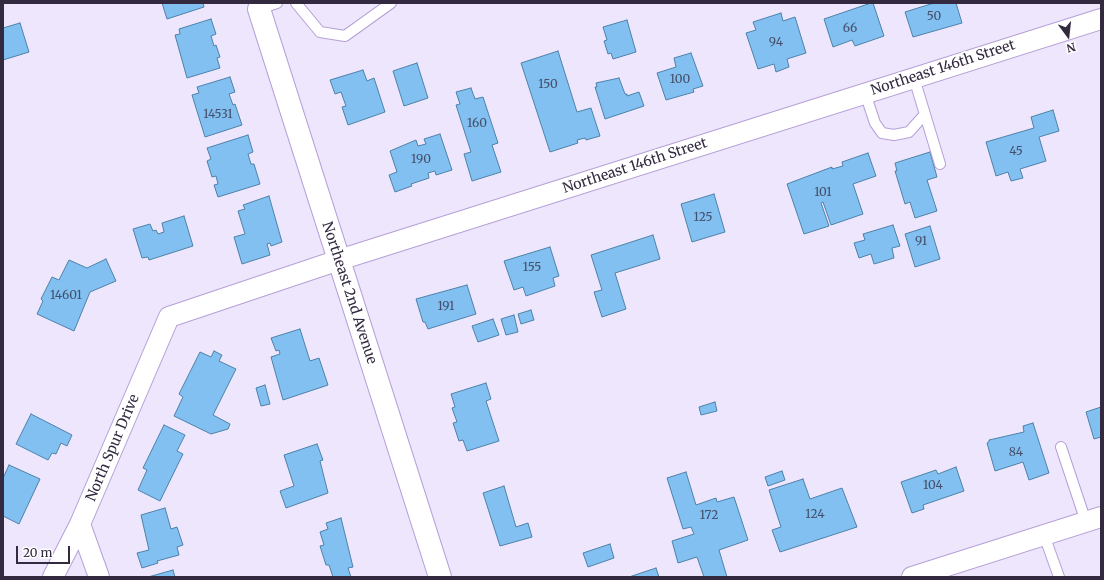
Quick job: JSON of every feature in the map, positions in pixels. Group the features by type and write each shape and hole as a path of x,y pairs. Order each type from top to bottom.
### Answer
{"street":[{"name":"Northeast 2nd Avenue","path":"268,6 339,260 440,577"},
{"name":"Northeast 146th Street","path":"169,317 339,260 1101,19"},
{"name":"North Spur Drive","path":"53,577 80,524 169,317"},
{"path":"912,577 1094,519"},
{"path":"80,524 99,577"}],"lane":[{"path":"296,3 320,32 345,36 391,3"},
{"path":"914,78 940,164"},
{"path":"864,94 875,123 882,133 894,135 909,132 925,114"},
{"path":"1061,447 1094,519"},
{"path":"1044,535 1059,577"}],"building":[{"path":"162,3 203,3 204,7 167,19"},
{"path":"873,3 884,36 855,46 852,40 833,47 824,19"},
{"path":"934,3 956,3 962,23 913,37 905,12"},
{"path":"781,13 783,21 795,17 806,53 787,59 789,67 776,72 774,64 758,69 746,33 756,30 753,22"},
{"path":"211,19 216,34 211,36 220,57 217,58 220,68 187,78 175,35 180,34 179,29"},
{"path":"627,20 636,52 613,59 611,53 608,54 604,41 607,40 603,27"},
{"path":"20,23 29,52 3,60 3,28"},
{"path":"558,51 577,112 591,108 600,136 586,140 585,138 577,140 578,143 550,152 521,63"},
{"path":"691,53 703,86 693,89 694,92 666,100 657,73 676,67 674,58"},
{"path":"417,63 428,98 404,106 393,71"},
{"path":"363,70 367,81 374,78 385,112 348,125 342,107 346,106 341,92 335,94 330,80"},
{"path":"230,77 235,92 229,94 233,105 235,104 242,125 205,137 192,95 199,93 197,87"},
{"path":"619,78 625,94 627,94 627,96 639,92 644,106 605,119 595,87 597,87 596,83"},
{"path":"471,88 475,99 483,97 498,143 492,145 501,172 472,181 464,154 471,152 456,105 460,104 456,92"},
{"path":"1053,110 1059,131 1039,137 1046,161 1020,169 1023,178 1011,181 1008,172 996,176 986,142 1034,128 1031,117"},
{"path":"440,134 452,170 436,175 435,171 428,173 429,178 411,184 412,186 395,192 389,175 397,172 390,151 416,140 418,146 426,144 424,139"},
{"path":"248,135 253,152 248,154 251,164 254,164 260,184 218,197 214,185 218,184 216,176 212,177 207,161 211,159 207,148"},
{"path":"930,152 937,177 927,180 937,211 915,218 910,202 905,204 895,171 897,171 895,163"},
{"path":"868,153 876,176 853,184 863,214 831,225 823,202 821,203 829,226 804,234 787,184 832,167 832,169 843,166 842,162"},
{"path":"714,194 725,232 692,242 681,204"},
{"path":"269,196 282,242 271,246 270,243 267,244 270,255 242,264 234,237 245,234 238,211 245,209 243,205"},
{"path":"184,216 193,246 149,260 148,257 142,258 133,229 150,224 153,231 156,230 158,234 164,232 162,223"},
{"path":"893,225 900,246 892,248 894,258 874,264 871,254 859,258 854,243 865,240 863,234"},
{"path":"930,226 940,259 915,267 905,234"},
{"path":"653,235 660,259 615,273 626,309 602,317 594,292 602,290 591,255"},
{"path":"550,247 559,276 553,278 555,286 526,296 523,287 514,290 504,261"},
{"path":"106,259 116,281 90,292 74,331 37,314 43,301 41,299 52,277 59,280 69,260 87,268"},
{"path":"467,285 476,314 428,329 425,322 423,322 416,299"},
{"path":"531,310 534,320 521,324 518,314"},
{"path":"514,315 518,332 506,335 501,319"},
{"path":"493,319 499,335 478,342 472,326"},
{"path":"300,329 310,361 319,358 328,385 283,400 271,357 280,354 279,350 276,351 271,338"},
{"path":"214,351 222,355 219,361 236,369 213,415 230,424 228,429 211,434 174,416 183,397 179,394 200,352 211,357"},
{"path":"486,383 491,399 486,401 499,441 467,451 463,440 459,441 453,423 457,422 452,408 455,407 451,394"},
{"path":"265,385 270,404 261,406 256,388"},
{"path":"715,402 717,411 701,415 699,407"},
{"path":"1101,407 1101,437 1094,439 1086,412"},
{"path":"31,414 72,435 67,446 61,443 56,454 52,453 48,460 16,444"},
{"path":"1033,423 1049,473 1029,480 1023,462 995,471 987,443 989,440 1024,432 1023,426"},
{"path":"164,425 185,435 177,451 183,454 160,501 138,490 147,470 143,468"},
{"path":"317,444 323,460 320,461 328,493 286,508 280,491 294,486 284,455"},
{"path":"9,465 40,479 19,524 3,516 3,478"},
{"path":"956,467 964,491 923,505 924,509 912,513 901,482 936,470 938,474"},
{"path":"782,471 785,480 768,486 765,477"},
{"path":"686,472 696,505 716,498 717,502 734,497 748,540 719,550 727,577 704,577 697,557 678,563 672,541 694,534 691,527 683,529 667,478"},
{"path":"803,479 810,499 842,488 857,527 780,552 772,530 781,527 769,490"},
{"path":"504,486 516,527 528,523 532,537 500,546 483,493"},
{"path":"165,508 171,529 177,527 183,545 177,547 179,555 157,561 158,563 142,568 137,553 149,550 141,515"},
{"path":"341,518 353,567 348,568 351,577 333,577 329,565 326,565 320,546 324,545 320,532 328,529 326,523"},
{"path":"610,544 614,558 588,567 583,553"},
{"path":"656,568 659,577 629,577"},
{"path":"173,570 175,577 148,577"}]}
